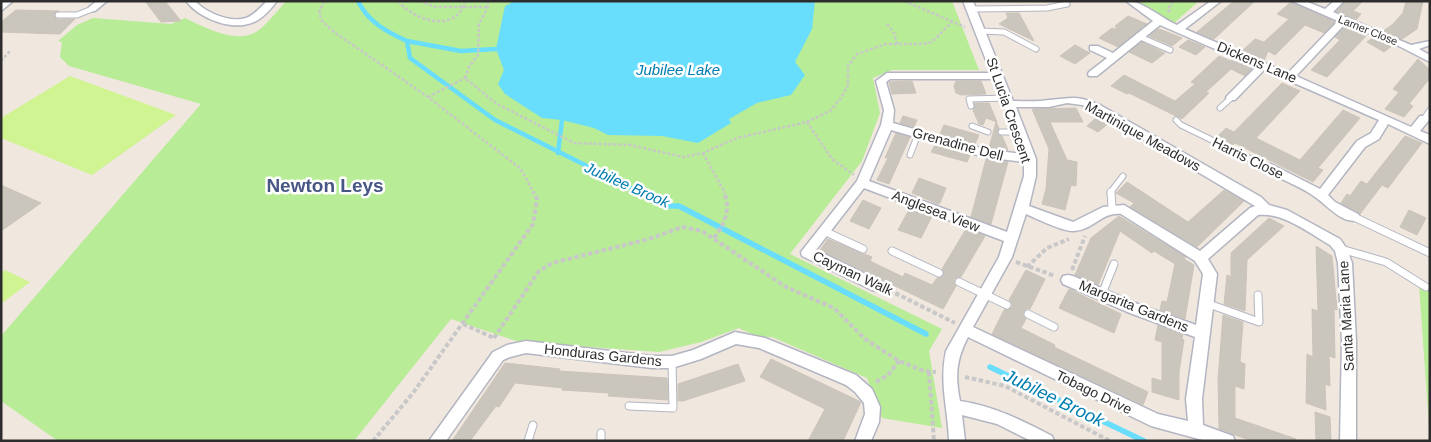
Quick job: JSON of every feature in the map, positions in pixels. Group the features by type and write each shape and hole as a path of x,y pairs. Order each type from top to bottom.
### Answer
{"street":[{"path":"1,8 9,1"},
{"path":"92,9 103,1"},
{"path":"190,1 198,10 211,16 237,23 251,20 273,1"},
{"name":"Dickens Lane","path":"1130,1 1159,21 1414,131 1430,140"},
{"path":"1178,28 1217,1"},
{"name":"Larner Close","path":"1296,1 1412,48 1430,59"},
{"path":"1327,13 1340,1"},
{"name":"St Lucia Crescent","path":"948,374 954,351 1005,257 1022,208 1030,176 1030,159 970,5"},
{"path":"1290,77 1344,20"},
{"path":"1093,74 1159,21"},
{"name":"Larner Close","path":"1412,48 1428,42"},
{"path":"1094,48 1113,57"},
{"path":"1231,98 1264,66"},
{"name":"Cayman Walk","path":"877,286 807,252 862,181 887,125 888,110 881,81 883,78 998,76"},
{"name":"Martinique Meadows","path":"1009,101 1048,104 1067,100 1084,102 1096,107 1257,200 1265,209"},
{"path":"1414,131 1427,115"},
{"path":"1320,194 1328,190 1361,144 1376,136 1386,119"},
{"name":"Grenadine Dell","path":"887,125 984,153 1030,159"},
{"name":"Harris Close","path":"1267,167 1320,194 1331,205 1354,217"},
{"name":"Anglesea View","path":"862,181 1011,239"},
{"path":"1022,208 1073,227 1092,220 1103,210 1112,208 1124,210 1200,257 1254,211 1265,209"},
{"name":"Santa Maria Lane","path":"1265,209 1283,213 1335,242 1341,249 1345,263 1349,341 1348,441"},
{"name":"Margarita Gardens","path":"1196,430 1194,398 1210,274 1200,257"},
{"name":"Margarita Gardens","path":"1068,280 1201,333"},
{"name":"Tobago Drive","path":"966,330 1156,421 1196,430 1227,441"},
{"name":"Honduras Gardens","path":"507,350 526,347 652,362 672,362 696,355 735,338 760,342 851,380 862,389 869,397 874,411 872,423 863,441"},
{"path":"437,441 498,356 507,350"},
{"path":"948,374 957,441"},
{"path":"953,407 976,410 1003,417 1046,441"}],"lane":[{"path":"970,5 1047,8 1067,4"},
{"path":"58,15 77,15 92,9"},
{"path":"981,32 1004,32 1036,48"},
{"path":"1138,36 1170,50"},
{"path":"1220,108 1231,98"},
{"path":"971,106 969,99 1009,101"},
{"name":"Harris Close","path":"1176,120 1181,125 1267,167"},
{"path":"972,126 988,132"},
{"path":"1001,132 1020,132"},
{"path":"910,155 918,134"},
{"path":"1112,208 1109,196 1111,188 1122,176"},
{"name":"Harris Close","path":"1354,217 1430,252"},
{"path":"824,231 863,249"},
{"path":"1341,249 1359,252 1390,262 1426,287"},
{"path":"892,251 939,273"},
{"path":"1102,294 1114,264"},
{"path":"959,282 1007,304"},
{"path":"1206,303 1259,322 1258,295"},
{"path":"1028,314 1054,327"},
{"path":"629,406 673,408 672,362"},
{"path":"528,441 533,425"}],"path":[{"path":"324,1 319,13 322,21 334,32 428,97 521,169 537,198 533,224 463,324 374,441"},
{"path":"398,1 407,12 429,22 449,19 458,15 465,6 465,1"},
{"path":"420,1 435,7 488,6"},
{"path":"428,97 465,78 469,67 478,55 479,24 488,6 488,1"},
{"path":"904,1 952,22 981,32"},
{"path":"465,78 474,88 497,104 574,143 630,144 683,157 702,153 737,138 807,122 830,112 848,85 848,66 857,54 872,47 932,42 952,22"},
{"path":"887,24 894,33 897,44"},
{"path":"1,61 10,52"},
{"path":"807,122 831,159 846,172 862,181"},
{"path":"702,153 716,170 729,209 724,224 714,238"},
{"path":"1005,257 1027,267 1068,280 1092,220"},
{"path":"494,338 539,271 552,263 648,239 682,227 702,231 786,287 834,308 865,339 898,361 930,372 1005,386 1110,441"},
{"path":"1027,267 1047,248 1069,239 1073,227"},
{"name":"Cayman Walk","path":"877,286 885,288 938,314 966,330"},
{"path":"463,324 502,342 507,350"},
{"path":"862,389 888,375 898,361"},
{"path":"930,372 934,441"}],"green space":[{"path":"286,1 952,1 979,70 892,70 873,78 880,113 862,161 790,254 942,329 929,351 942,428 882,418 867,378 772,337 755,335 739,328 701,342 659,352 519,342 451,319 354,441 58,441 1,401 1,336 201,104 69,66 60,57 62,42 58,41 77,25 93,18 171,24 185,18 220,33 239,36 248,35 256,32 263,26"},
{"path":"1138,1 1199,1 1174,23 1163,19"},
{"path":"70,76 176,115 92,175 1,138 1,118"},
{"path":"5,270 30,282 1,304 1,273"},
{"path":"1419,284 1430,290 1430,441"}],"water":[{"name":"Jubilee Lake","path":"515,1 815,1 812,29 795,62 805,75 791,95 757,103 729,119 731,123 698,143 662,136 608,135 594,128 562,120 542,118 505,94 498,84 504,70 496,49 505,6"}],"building":[{"path":"145,1 165,1 181,21 161,22"},
{"path":"1234,1 1255,1 1214,39 1197,32"},
{"path":"1346,1 1363,1 1353,11 1361,14 1356,20 1336,11"},
{"path":"1406,1 1423,1 1417,29 1402,39 1383,31 1392,25 1403,13"},
{"path":"1291,2 1335,22 1324,33 1305,25 1275,55 1268,51 1264,61 1242,51 1255,39 1264,42 1289,19 1277,14"},
{"path":"16,10 59,11 54,13 56,19 75,19 60,34 1,32 1,22"},
{"path":"1006,13 1019,13 1034,41 999,24 1008,18"},
{"path":"1128,16 1147,24 1118,47 1099,38 1112,28 1117,30 1115,26"},
{"path":"1346,26 1367,35 1327,77 1311,70 1340,40 1335,37"},
{"path":"1158,29 1182,38 1172,46 1149,36"},
{"path":"1374,37 1393,45 1384,52 1367,42"},
{"path":"1188,40 1205,47 1196,55 1179,47"},
{"path":"1142,42 1165,53 1152,63 1129,52"},
{"path":"1075,45 1090,53 1075,64 1060,56"},
{"path":"1219,56 1231,61 1233,59 1253,68 1245,76 1231,69 1206,92 1209,93 1182,119 1111,86 1124,75 1175,101 1195,84 1191,82"},
{"path":"1418,59 1430,70 1430,78 1409,104 1413,106 1404,117 1385,109 1399,92 1393,89"},
{"path":"912,81 916,93 892,94 889,82"},
{"path":"956,81 981,81 986,94 961,95 956,93 954,86"},
{"path":"1282,83 1300,91 1256,138 1300,160 1343,110 1360,118 1318,168 1323,170 1313,182 1235,143 1233,145 1217,137 1226,128 1234,132"},
{"path":"975,103 989,103 997,122 986,118 983,125 979,124 973,110"},
{"path":"1076,108 1083,122 1050,122 1067,160 1077,162 1076,186 1071,185 1065,210 1042,204 1046,189 1049,149 1032,109"},
{"path":"903,116 917,120 914,127 900,123"},
{"path":"1097,117 1109,123 1098,132 1087,126"},
{"path":"996,122 999,128 997,134 1002,136 1008,150 989,148"},
{"path":"944,125 979,135 975,144 940,134"},
{"path":"896,133 910,137 889,184 877,180 888,158 885,158"},
{"path":"1405,136 1422,143 1388,188 1382,185 1360,214 1341,203 1347,194 1350,196 1361,181 1367,184"},
{"path":"935,145 970,155 967,162 931,152"},
{"path":"986,159 1008,162 991,224 971,217"},
{"path":"919,178 946,188 940,203 938,204 912,193"},
{"path":"1127,182 1188,222 1224,190 1244,201 1197,247 1130,207 1134,203 1116,193"},
{"path":"1,185 41,203 1,231"},
{"path":"863,200 881,208 869,229 850,221"},
{"path":"910,208 932,216 921,238 898,230"},
{"path":"1409,210 1426,218 1417,235 1400,227"},
{"path":"1119,216 1186,257 1184,259 1194,265 1185,319 1160,310 1162,301 1167,302 1175,264 1154,251 1152,253 1120,231 1098,285 1075,275 1091,238"},
{"path":"1269,218 1284,226 1247,260 1245,311 1224,304 1227,275 1231,277 1231,253"},
{"path":"966,229 985,236 961,277 954,279 956,286 943,309 820,250 828,239 872,257 870,261 903,277 905,273 932,285 937,278 944,276 942,269"},
{"path":"1316,246 1332,256 1337,310 1334,309 1335,358 1329,356 1330,386 1325,384 1326,410 1306,403 1307,354 1313,357 1312,309 1318,311"},
{"path":"1026,270 1045,279 1030,309 1026,309 1023,312 1026,319 1021,328 1055,345 1054,347 1148,392 1143,405 992,334 1004,310 1012,308 1009,300"},
{"path":"1069,289 1121,314 1114,333 1059,308"},
{"path":"1223,315 1243,322 1240,362 1245,364 1244,389 1235,386 1235,418 1296,439 1296,441 1252,441 1219,429 1218,380"},
{"path":"1158,325 1183,334 1182,339 1184,340 1179,372 1179,400 1152,392 1152,378 1162,381 1162,342 1155,340"},
{"path":"771,359 861,402 843,441 808,441 825,409 760,377"},
{"path":"505,363 560,369 559,371 667,378 668,400 608,396 609,393 562,390 563,388 515,383 499,407 496,406 470,441 452,441"},
{"path":"738,364 745,381 678,401 678,384"},
{"path":"1315,412 1330,417 1331,441 1316,441"}],"waterway":[{"name":"Jubilee Brook","path":"358,1 373,21 385,30 407,41"},
{"path":"407,41 461,51 496,49"},
{"name":"Jubilee Brook","path":"407,41 410,58 495,120 558,152"},
{"path":"558,152 562,120"},
{"name":"Jubilee Brook","path":"558,152 641,193"},
{"name":"Jubilee Brook","path":"638,192 669,206 679,206 926,334"},
{"name":"Jubilee Brook","path":"990,367 1144,441"}],"district":[{"name":"Newton Leys","path":"325,185"}]}
